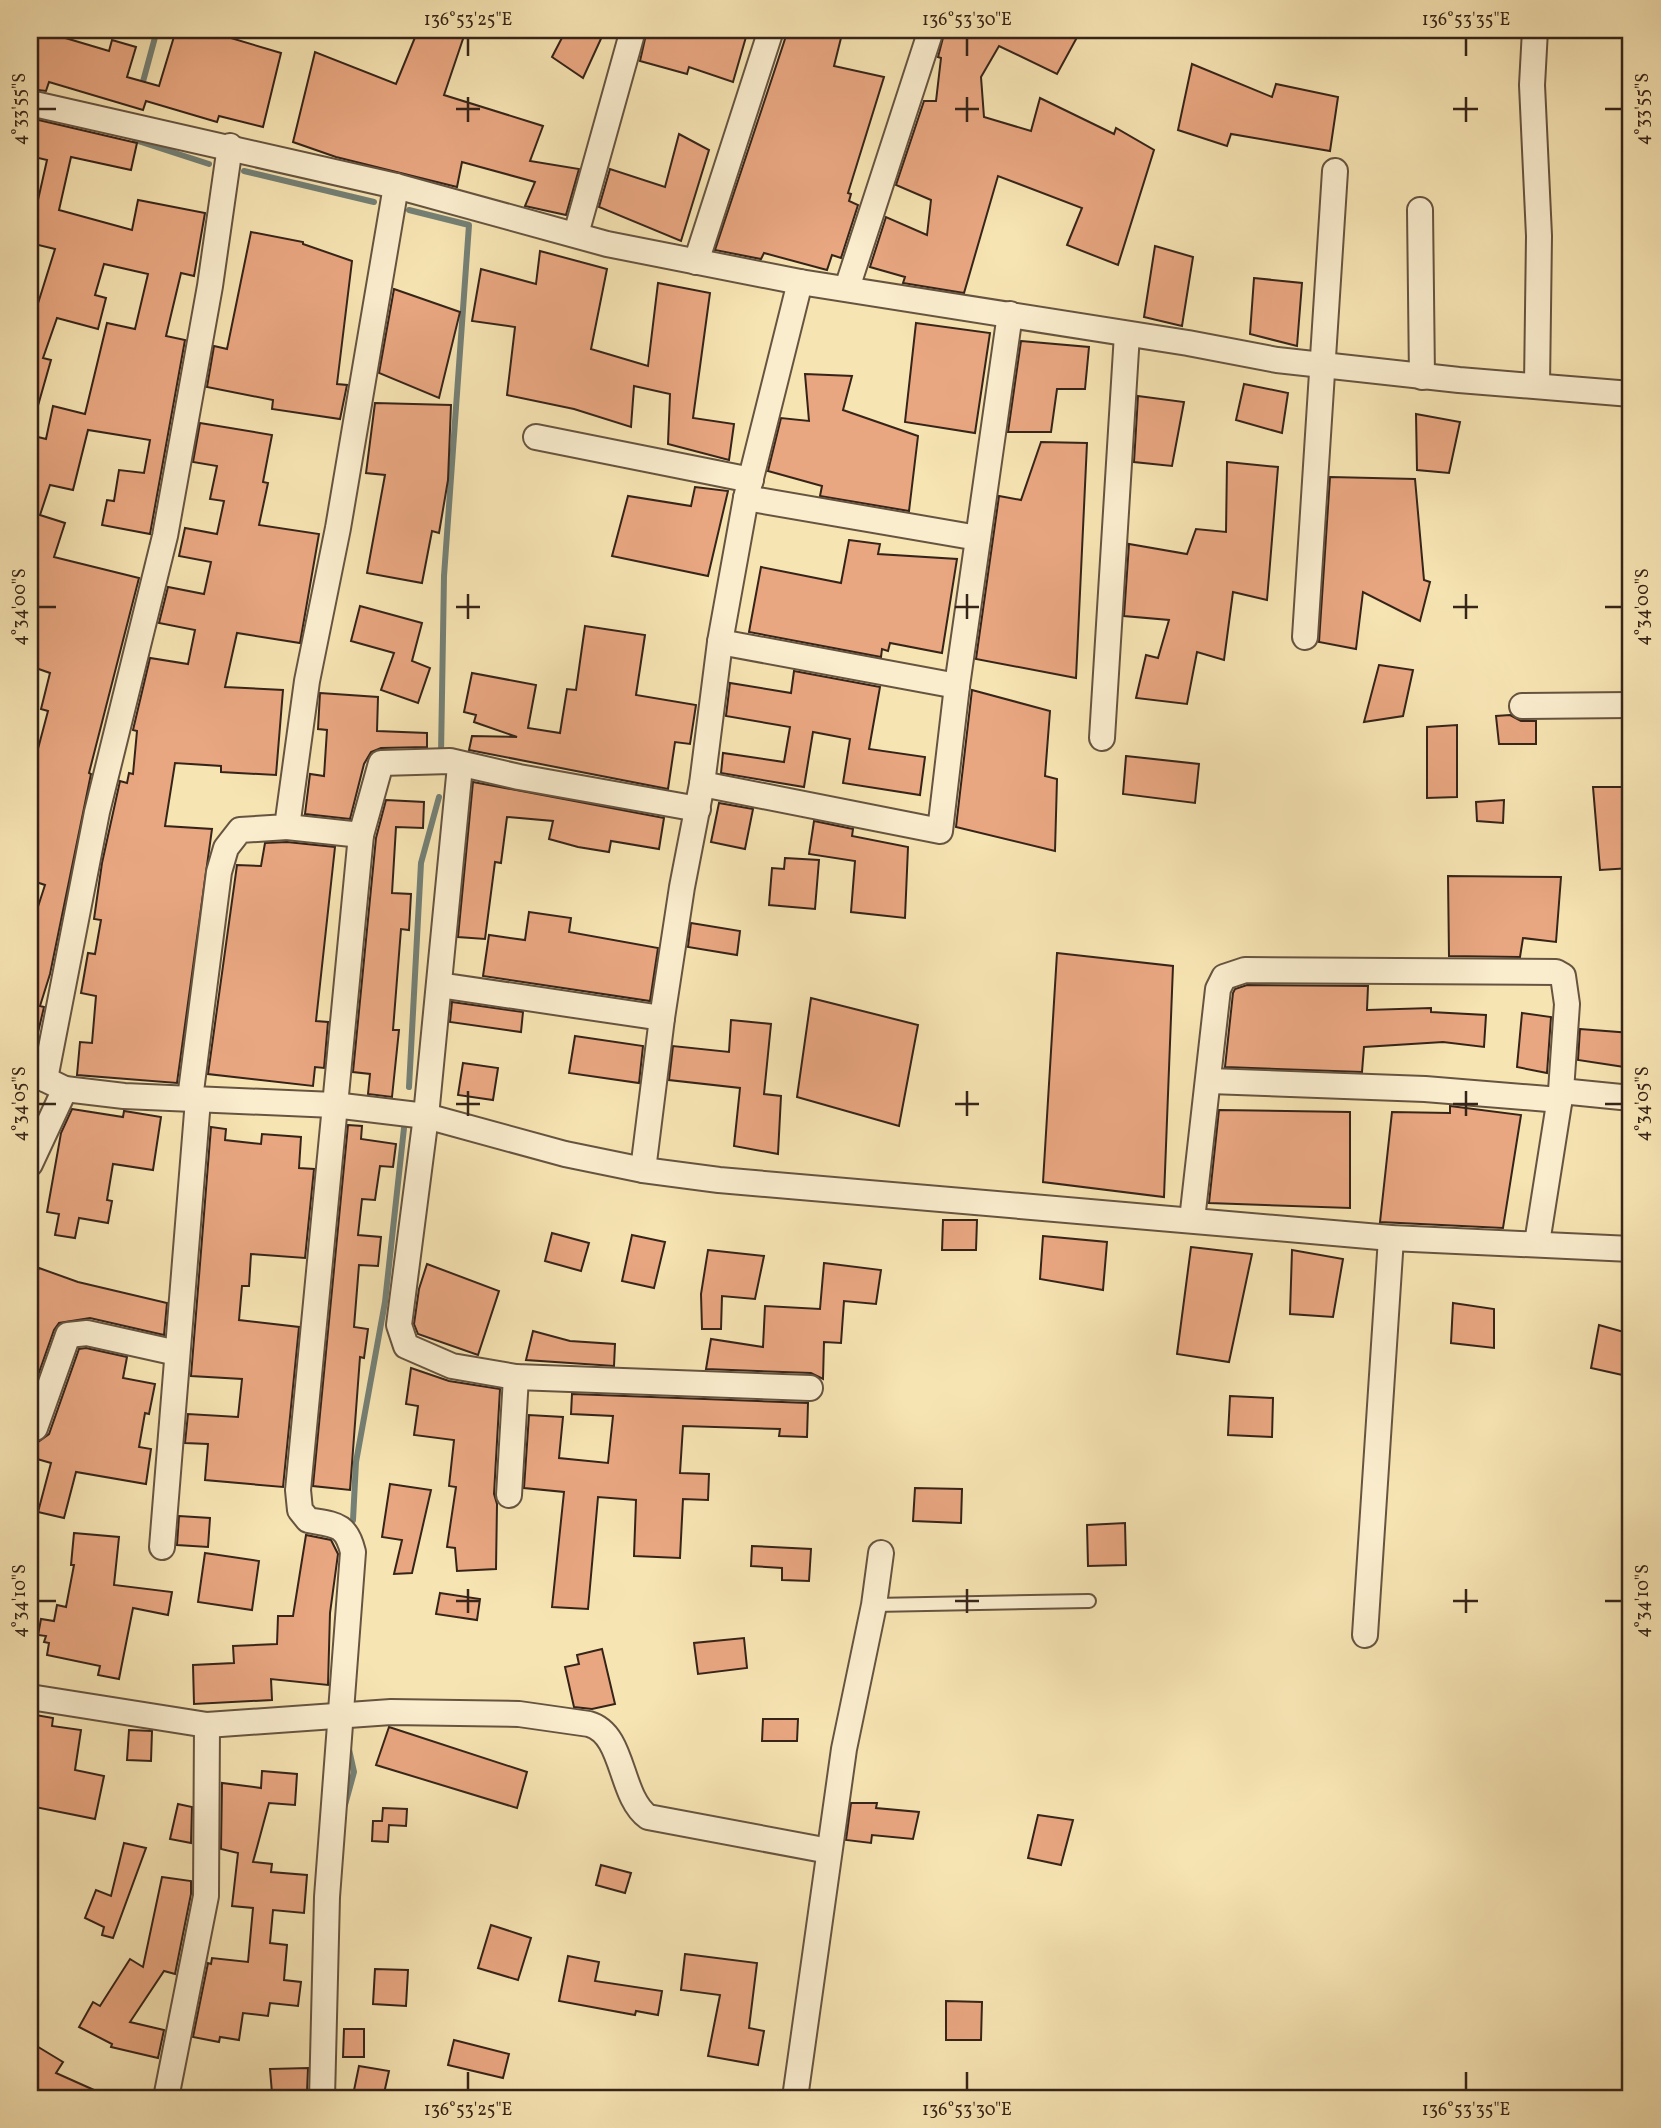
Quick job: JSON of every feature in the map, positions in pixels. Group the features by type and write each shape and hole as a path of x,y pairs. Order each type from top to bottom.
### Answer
{"street":[{"path":"576,234 633,30"},
{"path":"696,262 771,30"},
{"path":"847,288 931,30"},
{"path":"1535,30 1532,85 1539,236 1537,385"},
{"path":"30,103 230,146 696,262 800,282 1323,366 1631,394"},
{"path":"30,1164 97,812 165,536 210,286 230,146"},
{"path":"1305,637 1335,171"},
{"path":"287,827 307,681 338,528 396,186"},
{"path":"1420,211 1422,377"},
{"path":"643,1170 662,1018 682,887 698,809 720,642 749,489 800,282"},
{"path":"702,783 940,831 957,686 1010,314"},
{"path":"1102,738 1127,334"},
{"path":"536,437 749,489 978,538"},
{"path":"720,642 957,686"},
{"path":"1522,706 1631,705"},
{"path":"322,2098 327,1897 346,1714 353,1552 349,1534 339,1527 307,1520 300,1510 298,1490 361,835 381,763 450,761 460,766 698,809"},
{"path":"460,766 426,1116 399,1325 400,1335 406,1346 452,1366 516,1377 810,1388"},
{"path":"162,1547 194,1100 219,872 226,848 240,830 287,827 361,835"},
{"path":"1192,1220 1210,1081 1218,989 1224,977 1245,970 1556,972 1563,976 1567,1004 1561,1095 1537,1243"},
{"path":"439,985 662,1018"},
{"path":"47,1080 194,1100 334,1105 426,1116 503,1139 643,1170 719,1180 1391,1238 1631,1249"},
{"path":"1210,1081 1631,1098"},
{"path":"1365,1635 1391,1238"},
{"path":"34,1428 68,1335 87,1333 177,1353"},
{"path":"509,1495 516,1377"},
{"path":"795,2098 845,1748 874,1605 881,1553"},
{"path":"30,1697 207,1725 391,1712 519,1714 598,1727 609,1740 638,1810 648,1817 829,1851"},
{"path":"166,2098 205,1906 209,1867 207,1725"}],"lane":[{"path":"874,1605 1089,1601"}],"building":[{"path":"30,30 64,30 62,37 109,51 112,40 136,47 127,77 159,86 176,30 204,30 281,53 263,127 219,116 217,122 146,101 143,110 49,82 46,91 30,89"},
{"path":"418,30 466,30 444,95 543,126 530,161 579,169 566,215 525,206 535,182 462,162 457,187 336,157 293,142 315,52 396,84"},
{"path":"566,30 605,30 583,78 552,57"},
{"path":"647,30 748,30 733,82 689,67 687,74 640,61"},
{"path":"788,30 843,30 834,66 884,77 848,193 851,194 849,201 858,205 841,258 832,255 827,270 764,253 761,259 715,250"},
{"path":"945,30 1081,30 1057,74 999,46 981,77 984,117 1031,131 1040,98 1114,134 1116,128 1154,150 1118,265 1067,245 1082,208 998,176 964,293 903,283 905,277 870,267 886,217 927,235 931,200 896,185 924,101 936,101 941,58 938,57"},
{"path":"1192,64 1272,97 1276,84 1338,97 1330,151 1231,134 1227,146 1178,130"},
{"path":"30,118 137,143 131,170 71,157 59,210 132,230 138,200 205,213 194,276 181,273 166,336 185,340 150,534 102,525 107,500 114,501 119,470 144,473 150,440 88,430 73,490 50,485 40,515 65,523 54,557 139,578 89,773 91,774 50,974 40,1006 44,1007 32,1058 30,917 34,919 45,885 30,880 30,759 35,760 48,711 41,709 50,673 30,666 30,435 46,439 53,406 85,414 107,323 135,329 148,274 104,264 95,295 106,298 98,329 57,318 43,358 51,360 35,416 30,415 30,311 35,313 55,249 30,243 30,198 38,200 47,160 30,156"},
{"path":"679,134 709,150 681,241 599,207 610,169 665,187"},
{"path":"251,232 303,242 352,261 337,384 347,385 340,419 272,409 273,400 207,387 214,346 227,349"},
{"path":"1155,246 1193,257 1182,326 1144,317"},
{"path":"540,251 607,269 591,349 648,366 658,283 710,293 693,418 734,424 729,460 668,444 670,394 634,386 631,427 574,409 507,395 515,327 472,321 481,269 536,284"},
{"path":"1254,278 1302,283 1297,346 1250,334"},
{"path":"394,289 460,312 439,398 379,373"},
{"path":"916,323 990,333 975,433 905,422"},
{"path":"1021,341 1089,347 1085,389 1057,389 1051,432 1008,432"},
{"path":"805,374 852,376 843,410 918,436 909,511 820,496 822,486 768,471 781,418 809,421"},
{"path":"1244,384 1288,393 1282,433 1236,420"},
{"path":"1138,396 1184,402 1172,466 1134,462"},
{"path":"375,403 451,405 448,480 439,533 432,531 422,583 367,573 385,475 366,473"},
{"path":"1416,414 1460,422 1449,473 1417,470"},
{"path":"200,423 272,435 263,482 268,483 259,525 319,534 300,643 237,633 225,687 283,690 276,775 221,772 221,766 175,763 165,826 212,829 177,1083 77,1075 80,1042 92,1043 96,996 81,993 88,953 95,954 101,920 94,919 102,863 120,781 127,783 129,773 133,774 137,731 133,730 150,658 188,664 195,630 159,623 168,587 204,594 211,562 179,556 185,528 217,534 224,501 210,499 217,466 193,462"},
{"path":"1041,442 1087,443 1076,678 976,659 999,496 1021,500"},
{"path":"1227,462 1278,467 1267,600 1233,592 1224,660 1197,652 1187,704 1136,698 1146,655 1158,658 1169,620 1124,616 1129,544 1187,554 1196,529 1226,532"},
{"path":"1330,477 1415,479 1424,580 1430,582 1420,621 1363,592 1356,649 1319,642"},
{"path":"695,487 728,491 708,576 612,556 628,496 691,506"},
{"path":"849,540 880,544 878,554 957,559 942,653 890,643 888,651 882,649 881,657 749,632 761,567 841,583"},
{"path":"360,606 422,623 412,661 430,668 418,703 381,690 394,653 351,641"},
{"path":"585,626 645,635 636,695 696,705 690,744 675,742 668,789 469,750 472,736 517,737 474,722 476,715 464,712 472,673 536,685 528,728 560,733 567,689 576,690"},
{"path":"1379,665 1413,670 1403,716 1364,722"},
{"path":"794,671 880,687 869,749 925,757 920,795 843,783 850,739 813,732 804,787 721,773 723,753 784,762 790,727 726,716 730,683 791,693"},
{"path":"972,690 1050,711 1045,776 1057,779 1055,851 956,827"},
{"path":"320,693 378,697 377,731 427,733 427,747 381,748 371,752 364,764 350,819 305,814 310,774 324,776 327,730 318,729"},
{"path":"1510,715 1521,721 1536,721 1536,744 1499,744 1496,716"},
{"path":"1457,725 1457,797 1427,798 1427,727"},
{"path":"1126,756 1199,764 1195,803 1123,794"},
{"path":"473,782 664,818 659,849 611,841 609,852 578,847 549,839 553,821 507,817 501,863 495,862 485,939 458,937"},
{"path":"1593,787 1625,787 1622,836 1629,835 1631,868 1600,870"},
{"path":"386,800 424,802 423,828 396,827 392,893 411,894 409,930 401,929 393,1030 399,1030 392,1097 368,1094 370,1074 353,1072 376,838"},
{"path":"1504,800 1503,823 1477,821 1476,802"},
{"path":"719,803 753,809 745,849 711,842"},
{"path":"814,821 853,829 852,836 908,847 905,918 851,912 855,861 809,854"},
{"path":"287,842 335,847 316,1021 328,1022 324,1068 315,1067 313,1086 208,1074 237,865 261,866 265,843"},
{"path":"785,858 819,860 815,909 769,905 772,868 784,869"},
{"path":"1448,876 1561,877 1556,942 1523,938 1520,957 1449,956"},
{"path":"529,912 571,918 569,932 658,948 650,1001 483,976 489,935 525,940"},
{"path":"691,923 740,931 737,955 688,947"},
{"path":"1057,953 1173,966 1164,1197 1043,1182"},
{"path":"1247,985 1368,986 1367,1010 1431,1008 1431,1012 1486,1015 1484,1047 1443,1042 1364,1047 1362,1072 1225,1067 1233,993 1235,989"},
{"path":"811,998 918,1025 899,1126 797,1097"},
{"path":"452,1002 523,1012 521,1032 450,1022"},
{"path":"1522,1013 1551,1017 1547,1073 1517,1067"},
{"path":"731,1020 771,1024 764,1094 781,1096 778,1154 734,1146 740,1088 669,1080 673,1046 729,1052"},
{"path":"1580,1029 1631,1033 1631,1068 1578,1060"},
{"path":"575,1036 643,1046 639,1083 569,1073"},
{"path":"463,1063 498,1068 493,1100 458,1095"},
{"path":"1450,1106 1521,1115 1503,1228 1380,1222 1392,1112 1450,1113"},
{"path":"72,1109 123,1117 124,1111 161,1117 153,1170 113,1164 107,1200 112,1201 108,1223 79,1218 75,1238 55,1235 59,1214 47,1212 61,1133"},
{"path":"1219,1110 1350,1112 1350,1208 1209,1203"},
{"path":"348,1125 362,1126 361,1139 396,1144 393,1167 380,1166 375,1200 362,1199 358,1235 381,1237 378,1266 359,1265 354,1327 368,1329 364,1358 360,1357 350,1490 313,1486"},
{"path":"211,1127 226,1129 225,1140 261,1144 262,1134 301,1137 299,1168 314,1169 305,1258 251,1254 249,1286 242,1286 239,1320 299,1327 283,1487 205,1480 208,1444 185,1443 188,1414 238,1417 242,1379 191,1376"},
{"path":"943,1220 977,1220 976,1250 942,1250"},
{"path":"552,1233 589,1243 581,1271 545,1261"},
{"path":"632,1235 665,1242 654,1288 622,1281"},
{"path":"1043,1236 1107,1242 1103,1290 1040,1279"},
{"path":"1191,1247 1252,1254 1229,1362 1177,1354"},
{"path":"708,1250 764,1256 755,1299 722,1296 721,1329 702,1329 701,1294"},
{"path":"1292,1250 1343,1259 1333,1317 1290,1314"},
{"path":"824,1263 881,1270 876,1304 844,1301 841,1343 824,1342 823,1379 811,1373 706,1369 711,1339 763,1347 765,1306 820,1309"},
{"path":"427,1264 499,1291 478,1355 418,1334 414,1324 419,1289"},
{"path":"39,1268 78,1282 167,1303 164,1335 90,1318 59,1323 54,1330 30,1398 30,1279 34,1281"},
{"path":"1453,1303 1494,1309 1494,1348 1451,1343"},
{"path":"1599,1325 1631,1334 1631,1361 1627,1376 1591,1368"},
{"path":"533,1331 570,1341 615,1344 614,1366 526,1360"},
{"path":"86,1348 127,1357 123,1378 155,1384 149,1414 145,1413 139,1447 151,1449 146,1484 76,1472 64,1518 38,1512 51,1463 30,1457 30,1442 38,1442 49,1434 79,1349"},
{"path":"411,1368 449,1381 500,1389 494,1494 497,1504 496,1569 457,1571 455,1548 447,1547 456,1487 449,1486 454,1440 414,1435 418,1406 406,1404"},
{"path":"572,1394 808,1403 807,1437 779,1436 780,1429 683,1426 680,1473 709,1474 708,1500 683,1499 680,1558 634,1556 636,1500 598,1497 588,1609 552,1607 564,1492 524,1488 529,1415 563,1417 559,1458 608,1463 613,1416 571,1414"},
{"path":"1230,1396 1273,1398 1272,1437 1228,1435"},
{"path":"390,1484 431,1490 412,1573 394,1574 402,1540 382,1537"},
{"path":"915,1488 962,1489 961,1523 913,1521"},
{"path":"179,1516 210,1518 208,1547 177,1545"},
{"path":"1125,1523 1126,1565 1088,1566 1087,1525"},
{"path":"74,1533 119,1537 114,1585 172,1592 168,1615 133,1608 119,1679 98,1675 100,1666 47,1655 49,1643 44,1642 46,1636 38,1635 41,1619 54,1621 57,1605 66,1607 74,1565 71,1565"},
{"path":"306,1535 331,1540 338,1554 330,1613 328,1685 271,1679 272,1700 194,1704 193,1665 234,1663 233,1646 277,1644 278,1616 293,1616"},
{"path":"752,1546 811,1549 809,1581 782,1580 782,1568 751,1566"},
{"path":"205,1553 259,1561 252,1610 198,1602"},
{"path":"440,1593 480,1599 477,1620 436,1614"},
{"path":"744,1638 747,1668 698,1674 694,1643"},
{"path":"602,1649 615,1704 592,1709 574,1707 565,1667 579,1664 577,1655"},
{"path":"30,1714 53,1718 52,1726 81,1730 75,1770 104,1776 95,1819 30,1806 30,1789 37,1758 30,1756"},
{"path":"763,1719 798,1719 797,1741 762,1741"},
{"path":"389,1727 527,1772 517,1808 376,1765"},
{"path":"129,1730 152,1731 151,1761 127,1760"},
{"path":"262,1771 297,1774 295,1805 269,1803 253,1862 272,1864 271,1872 307,1875 304,1913 273,1910 270,1943 287,1945 284,1980 301,1982 298,2006 270,2003 268,2016 243,2013 239,2040 220,2037 219,2042 193,2037 208,1963 211,1964 212,1958 248,1962 253,1908 232,1906 238,1853 221,1849 222,1783 261,1788"},
{"path":"851,1803 877,1803 876,1808 919,1812 913,1839 872,1835 871,1843 846,1840"},
{"path":"178,1804 192,1807 191,1843 170,1839"},
{"path":"383,1808 407,1809 406,1826 389,1825 388,1842 372,1841 373,1821 382,1821"},
{"path":"1038,1815 1073,1820 1061,1865 1028,1858"},
{"path":"124,1843 146,1848 113,1938 102,1935 104,1927 85,1918 96,1890 111,1896"},
{"path":"601,1865 631,1873 625,1893 596,1885"},
{"path":"162,1877 191,1881 191,1894 175,1974 164,1971 130,2022 164,2030 158,2058 111,2047 112,2044 79,2027 93,2002 100,2006 130,1959 143,1967"},
{"path":"491,1925 531,1938 518,1980 478,1968"},
{"path":"685,1954 757,1963 749,2028 764,2031 758,2065 708,2056 720,1995 681,1990"},
{"path":"568,1956 599,1962 595,1981 662,1991 658,2015 636,2011 635,2015 559,2001"},
{"path":"375,1969 408,1970 406,2006 373,2004"},
{"path":"946,2001 982,2002 981,2040 946,2040"},
{"path":"344,2029 364,2029 364,2057 343,2057"},
{"path":"454,2040 509,2054 503,2078 448,2065"},
{"path":"30,2042 63,2062 56,2073 112,2098 48,2098 30,2087"},
{"path":"359,2066 389,2071 383,2098 353,2095"},
{"path":"308,2068 307,2092 272,2093 270,2069"}],"waterway":[{"path":"141,89 157,30"},
{"path":"135,140 209,164"},
{"path":"244,171 374,202"},
{"path":"409,210 469,225 444,576 441,754"},
{"path":"409,1087 421,863 439,797"},
{"path":"353,1520 356,1462 385,1302 404,1128"},
{"path":"345,1805 354,1772 348,1745"}]}
